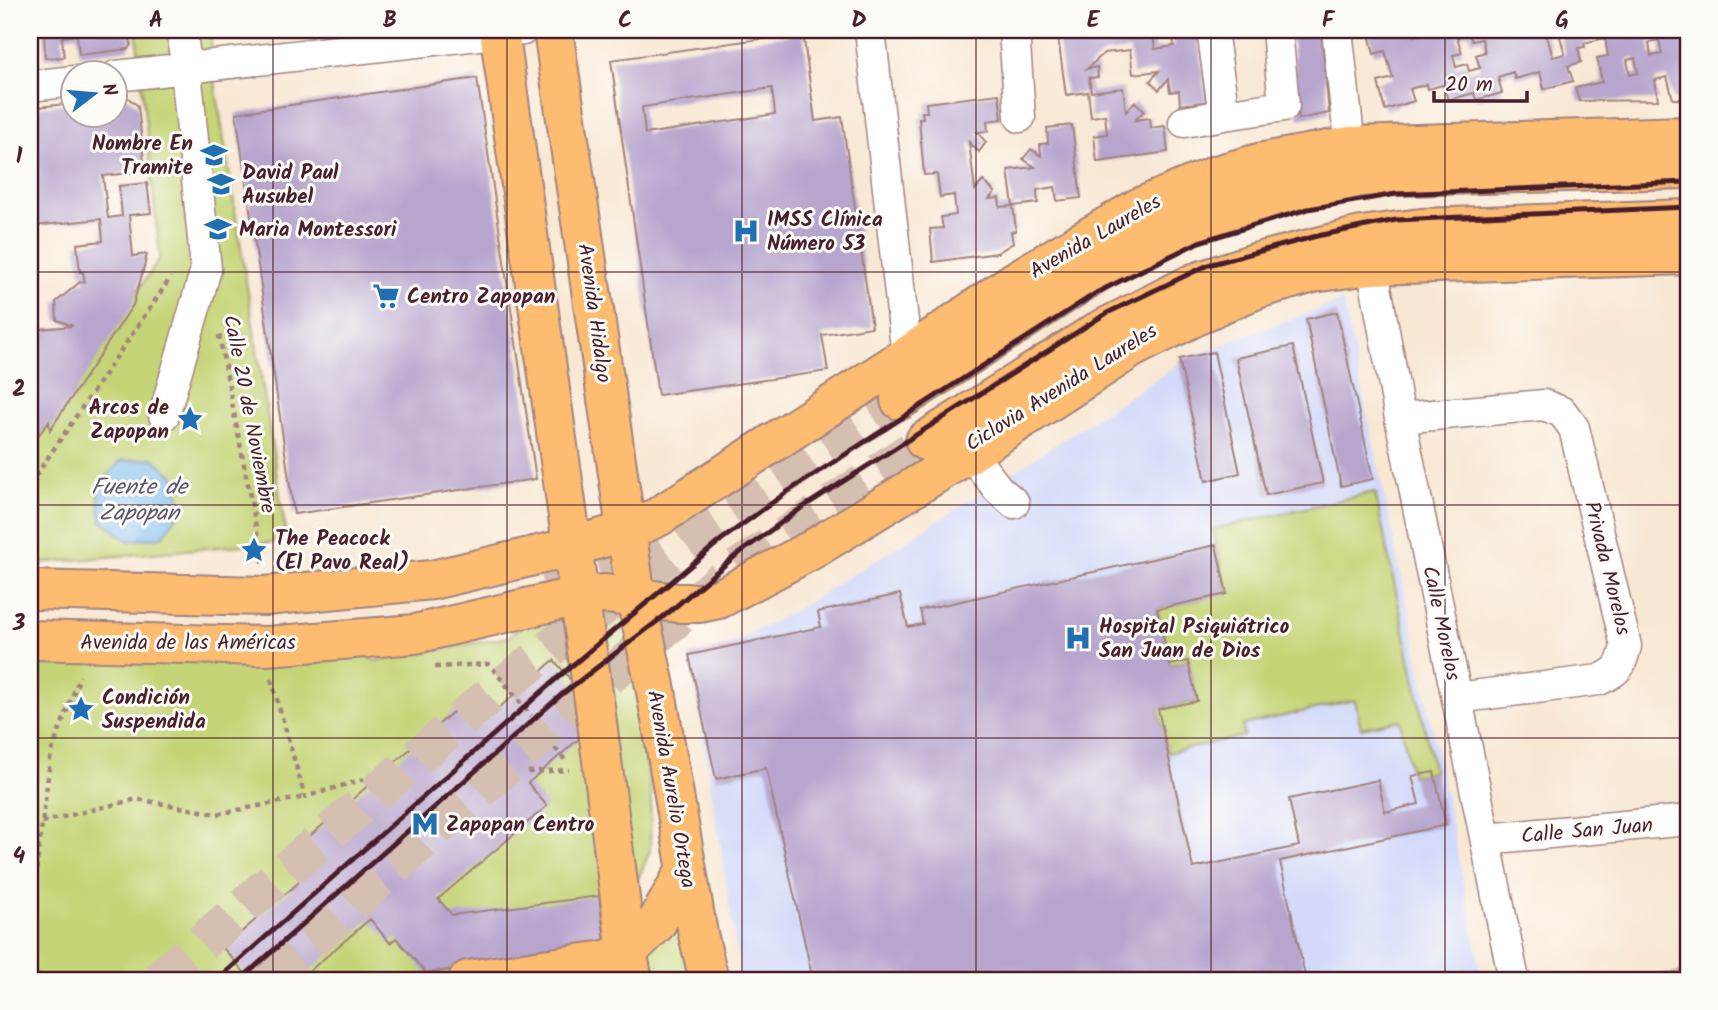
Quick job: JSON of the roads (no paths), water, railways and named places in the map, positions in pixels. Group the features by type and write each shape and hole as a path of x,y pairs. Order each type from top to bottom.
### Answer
{"main road":[{"name":"Avenida Hidalgo","path":"554,30 636,597"},
{"path":"507,31 578,596 630,966"},
{"name":"Avenida Laureles","path":"572,547 626,531 658,517 907,356 1015,281 1138,208 1216,175 1259,163 1349,146 1688,136"},
{"name":"Avenida Laureles","path":"900,400 1145,244 1227,210 1360,177 1688,169"},
{"path":"925,441 1097,332 1194,283 1258,262 1361,236 1421,228 1688,219"},
{"path":"636,597 679,603 719,599 813,549 970,453 1132,348 1218,305 1257,289 1313,273 1372,265 1688,256"},
{"path":"30,590 265,596 432,580 572,547"},
{"name":"Avenida de las Américas","path":"30,640 267,646 415,634 578,596 605,594 636,597"},
{"name":"Avenida Aurelio Ortega","path":"636,597 709,980"},
{"path":"630,966 686,869"},
{"path":"468,980 606,960 630,966"}],"street":[{"path":"164,415 206,269 182,30"},
{"path":"870,30 907,356"},
{"path":"1014,30 1020,117"},
{"path":"1212,30 1224,115"},
{"path":"1184,122 1284,106 1277,30"},
{"path":"1337,30 1349,146"},
{"path":"130,74 507,31"},
{"path":"30,86 60,83"},
{"name":"Calle Morelos","path":"1372,265 1400,418 1514,980"},
{"name":"Privada Morelos","path":"1400,418 1544,405 1562,412 1574,428 1626,646 1621,666 1611,675 1599,680 1457,698"},
{"path":"970,453 998,489 1014,503"},
{"name":"Calle San Juan","path":"1486,839 1688,820"}],"water":[{"name":"Fuente de Zapopan","path":"153,458 176,478 181,511 162,537 128,541 101,520 98,487 120,461"}],"tunnel":[{"path":"158,980 477,706 698,532 900,400"},
{"path":"266,980 582,699 729,574 925,441"},
{"path":"541,574 660,546"}],"railway":[{"path":"217,980 555,680 721,540 787,492 1096,293 1199,242 1308,209 1396,194 1688,182"},
{"path":"240,980 561,695 668,613 734,557 800,509 1107,313 1208,265 1317,236 1396,220 1688,207"}],"place":[{"name":"Nombre En Tramite","path":"214,155"},
{"name":"David Paul Ausubel","path":"221,184"},
{"name":"Maria Montessori","path":"218,229"},
{"name":"IMSS Clínica Número 53","path":"746,231"},
{"name":"Centro Zapopan","path":"386,296"},
{"name":"Arcos de Zapopan","path":"190,419"},
{"name":"The Peacock (El Pavo Real)","path":"254,550"},
{"name":"Hospital Psiquiátrico San Juan de Dios","path":"1078,638"},
{"name":"Condición Suspendida","path":"81,709"},
{"name":"Zapopan Centro","path":"425,824"}]}
